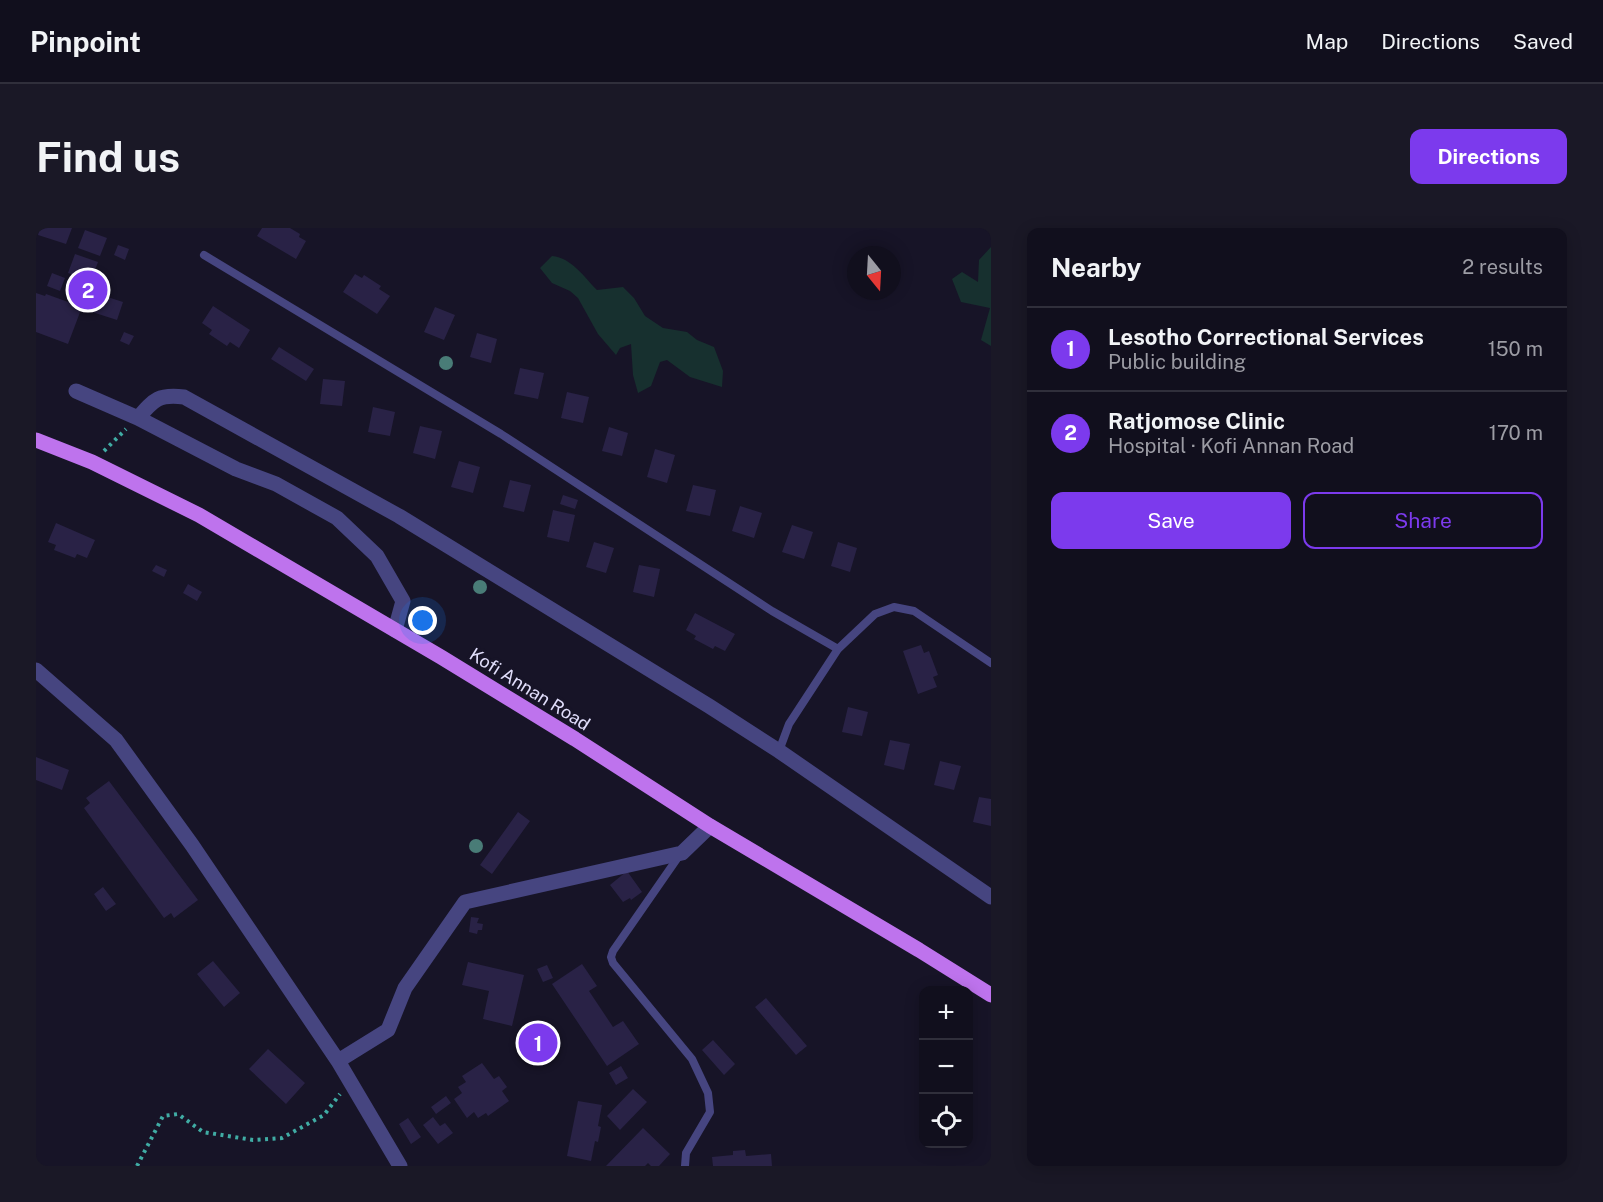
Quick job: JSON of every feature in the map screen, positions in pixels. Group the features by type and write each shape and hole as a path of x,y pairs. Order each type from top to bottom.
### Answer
{"main road":[{"name":"Kofi Annan Road","path":"36,440 92,462 199,515 575,739 711,826 991,995"}],"street":[{"path":"76,391 138,418 236,469 276,484 337,519 377,556 403,601 395,630"},
{"path":"138,418 152,401 167,395 184,397 399,516 778,751 991,897"},
{"path":"36,670 116,740 192,845 338,1060 400,1166"},
{"path":"338,1060 388,1030 405,988 465,902 682,853 711,826"}],"lane":[{"path":"204,255 501,434 772,611 838,649"},
{"path":"778,751 789,724 838,649 875,614 894,607 914,611 991,663"},
{"path":"682,853 611,957 613,963 692,1059 708,1093 710,1112 686,1153 686,1166"}],"path":[{"path":"92,462 138,418"},
{"path":"137,1166 163,1116 178,1114 203,1132 253,1140 282,1138 324,1114 340,1094 352,1084"}],"green space":[{"path":"991,247 991,346 981,340 990,308 961,302 952,279 962,272 978,282 979,260"},
{"path":"552,256 572,264 597,290 623,287 634,298 645,316 663,328 687,332 697,340 714,347 723,371 722,387 690,377 667,360 660,362 651,386 638,393 633,375 631,344 620,348 616,355 598,334 578,298 570,291 552,283 540,268"}],"building":[{"path":"40,228 72,228 66,244 38,235"},
{"path":"262,228 290,228 300,234 299,237 306,241 296,259 257,236"},
{"path":"85,230 107,238 100,256 78,248"},
{"path":"118,245 129,249 125,260 114,255"},
{"path":"75,254 98,262 91,281 68,273"},
{"path":"52,273 65,278 60,291 47,286"},
{"path":"355,274 362,278 364,275 381,286 379,289 390,296 377,314 343,292"},
{"path":"72,282 88,287 83,301 67,295"},
{"path":"36,293 45,296 46,294 82,307 68,344 36,332"},
{"path":"95,293 123,302 117,320 89,311"},
{"path":"213,306 250,330 239,348 230,342 227,346 209,334 212,330 202,323"},
{"path":"435,307 455,315 444,340 424,332"},
{"path":"124,332 134,336 129,345 120,341"},
{"path":"477,333 497,339 491,363 470,357"},
{"path":"279,347 314,369 306,381 271,359"},
{"path":"520,368 544,373 538,399 514,394"},
{"path":"323,379 345,381 342,406 320,404"},
{"path":"567,392 589,397 583,423 561,418"},
{"path":"373,407 395,412 390,436 368,432"},
{"path":"420,426 442,431 435,459 413,453"},
{"path":"609,427 628,433 622,456 602,451"},
{"path":"655,449 675,455 667,483 647,477"},
{"path":"459,461 480,467 473,493 451,487"},
{"path":"510,480 531,485 524,512 503,507"},
{"path":"693,485 716,490 710,516 686,511"},
{"path":"563,495 578,500 575,509 560,504"},
{"path":"740,506 762,513 754,538 732,531"},
{"path":"553,510 575,515 569,542 547,537"},
{"path":"56,523 95,540 87,558 77,554 75,558 54,550 56,545 48,542"},
{"path":"792,525 813,532 804,559 782,552"},
{"path":"594,542 614,548 606,573 586,567"},
{"path":"838,542 857,548 850,572 831,566"},
{"path":"156,565 167,570 164,577 152,571"},
{"path":"639,565 660,569 654,597 633,592"},
{"path":"188,584 202,592 197,601 183,593"},
{"path":"695,613 735,634 725,651 715,646 713,649 694,639 696,636 686,630"},
{"path":"921,645 924,653 929,651 938,675 933,677 937,687 918,694 903,651"},
{"path":"848,707 868,712 862,736 842,732"},
{"path":"890,740 910,744 904,770 884,765"},
{"path":"36,757 69,770 62,790 36,780"},
{"path":"940,761 961,766 954,790 934,785"},
{"path":"109,781 198,900 174,918 171,913 164,918 84,808 90,803 86,798"},
{"path":"979,797 991,799 991,826 973,822"},
{"path":"518,812 530,821 492,874 480,865"},
{"path":"627,871 642,892 631,900 630,898 623,902 610,885"},
{"path":"103,887 116,904 106,911 94,894"},
{"path":"471,917 479,918 477,923 483,924 482,930 478,930 477,934 469,932"},
{"path":"213,961 240,993 224,1007 197,974"},
{"path":"468,962 524,975 512,1026 483,1019 489,991 462,985"},
{"path":"582,964 597,986 589,991 613,1027 623,1021 639,1044 607,1066 552,984"},
{"path":"547,965 553,978 543,982 537,969"},
{"path":"766,998 807,1046 796,1055 755,1007"},
{"path":"713,1040 735,1064 724,1075 702,1050"},
{"path":"268,1049 305,1083 286,1104 249,1069"},
{"path":"482,1063 494,1079 499,1076 507,1087 502,1091 509,1101 488,1116 486,1113 478,1118 474,1112 467,1118 454,1099 462,1093 458,1087 466,1082 462,1076"},
{"path":"621,1066 628,1078 616,1085 609,1073"},
{"path":"633,1089 647,1102 620,1130 607,1116"},
{"path":"446,1096 451,1103 436,1114 431,1107"},
{"path":"578,1101 602,1105 598,1126 601,1127 598,1142 595,1141 591,1161 567,1156"},
{"path":"433,1117 440,1126 445,1123 453,1133 438,1144 423,1125"},
{"path":"408,1118 421,1137 411,1144 399,1124"},
{"path":"643,1128 670,1154 659,1166 651,1166 648,1163 645,1166 606,1166"},
{"path":"745,1150 746,1156 771,1154 772,1166 713,1166 712,1157 733,1155 733,1151"}],"place":[{"name":"Ratjomose Clinic","path":"88,290"},
{"name":"Lesotho Correctional Services","path":"538,1043"}]}
